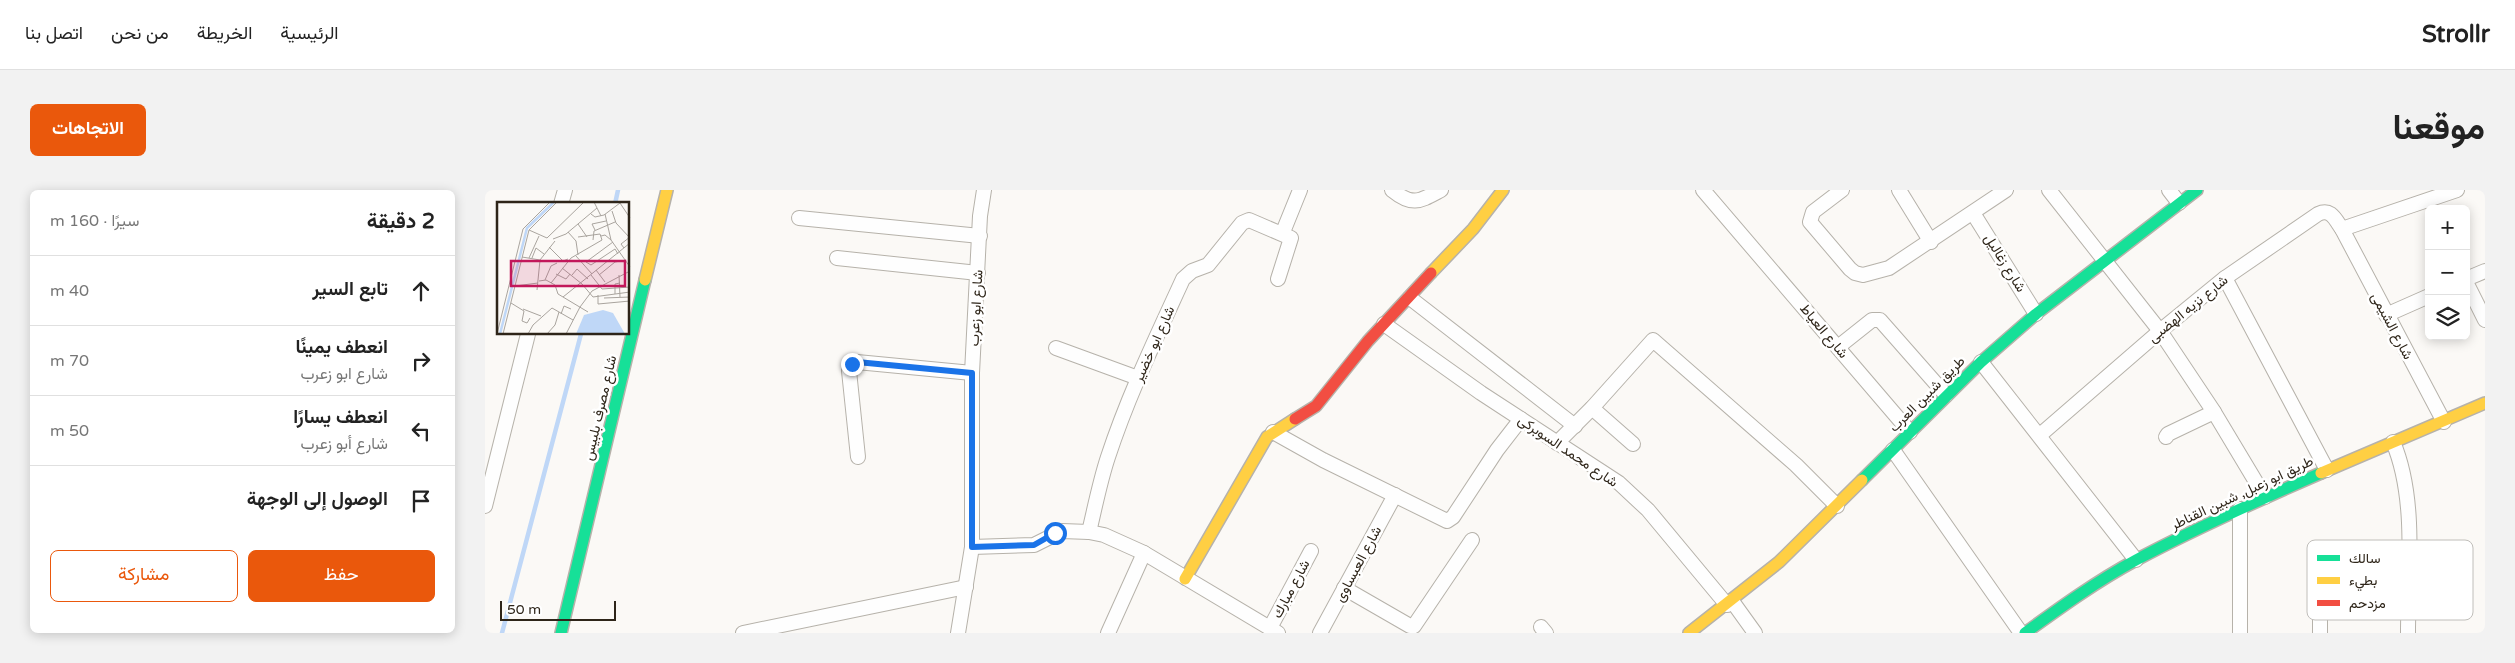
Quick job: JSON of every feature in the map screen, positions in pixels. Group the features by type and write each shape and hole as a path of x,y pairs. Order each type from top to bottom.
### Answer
{"street":[{"name":"شارع مصرف بلبيس","path":"561,633 667,190"},
{"name":"شارع ابو زعرب","path":"958,633 972,547 972,373 979,236 984,190"},
{"path":"1278,279 1287,236 1300,190"},
{"path":"1401,193 1419,201 1441,190"},
{"path":"1185,579 1256,452 1273,432 1316,406 1384,324 1473,229 1503,190"},
{"name":"شارع العياط","path":"1703,190 1909,432"},
{"path":"1842,190 1813,212 1810,219 1812,225 1850,269 1859,274 1875,273 1889,268 1931,242 2006,190"},
{"path":"1899,190 1931,242"},
{"path":"2049,190 2159,331 2214,412 2265,497"},
{"path":"2169,190 2179,203"},
{"name":"طريق شبين العرب","path":"1689,633 1779,562 1946,395 2036,314 2197,190"},
{"path":"2428,205 2457,190"},
{"path":"2342,228 2425,206"},
{"name":"شارع نزيه الهضبى","path":"2040,435 2159,331 2225,278 2321,212 2332,214 2342,228"},
{"name":"شارع زغاليل","path":"1973,213 2036,314"},
{"path":"799,218 979,236"},
{"name":"شارع ابو خضير","path":"1089,532 1107,458 1138,378 1187,275 1208,264 1246,220 1287,236"},
{"name":"شارع الشيمى","path":"2342,228 2386,315 2444,422"},
{"path":"837,258 978,273"},
{"path":"2470,278 2485,271"},
{"path":"2225,278 2327,470"},
{"path":"2470,288 2485,320"},
{"path":"1410,298 1575,426"},
{"path":"2386,315 2425,298"},
{"path":"1838,347 1872,320 1880,320 1946,395"},
{"name":"شارع محمد السوبركى","path":"1384,324 1521,419 1603,472 1633,496 1648,510 1755,633"},
{"path":"485,506 528,335"},
{"path":"1557,443 1592,408 1653,340 1796,465 1837,506"},
{"path":"1056,348 1138,378"},
{"path":"858,457 849,371 852,364 857,362 972,373"},
{"path":"1981,362 2136,560"},
{"name":"طريق ابو زعبل, شبين القناطر","path":"2025,633 2079,594 2136,560 2265,497 2485,403"},
{"path":"1592,408 1633,444"},
{"path":"2167,437 2168,434 2214,412"},
{"path":"1273,432 1323,460 1423,510 1449,520 1497,450 1521,419"},
{"path":"2393,442 2405,480 2407,540"},
{"path":"1893,450 2021,633"},
{"name":"شارع العبساوى","path":"1320,633 1395,495"},
{"path":"2240,509 2240,633"},
{"path":"972,547 1027,546 1059,531 1089,532 1117,539 1274,630"},
{"path":"1345,588 1410,626 1415,625 1473,540"},
{"name":"شارع مبارك","path":"1274,630 1311,551"},
{"path":"1108,633 1144,553"},
{"path":"743,633 966,587"},
{"path":"2320,620 2320,633"},
{"path":"2408,620 2408,633"}],"waterway":[{"path":"615,202 618,190"},
{"path":"502,633 581,335"}],"traffic: fast":[{"path":"1862,480 1981,362 2036,314 2197,190"},
{"path":"561,633 645,280"},
{"path":"2025,633 2093,585 2136,560 2251,504 2321,473"}],"traffic: slow":[{"path":"645,280 667,190"},
{"path":"1431,273 1473,229 1503,190"},
{"path":"2321,473 2485,403"},
{"path":"1185,579 1267,437 1295,419"},
{"path":"1689,633 1779,562 1862,480"}],"traffic: jam":[{"path":"1295,419 1316,406 1368,341 1431,273"}],"route":[{"path":"852,364 857,362 972,373 972,547 1034,545 1055,533"}]}
